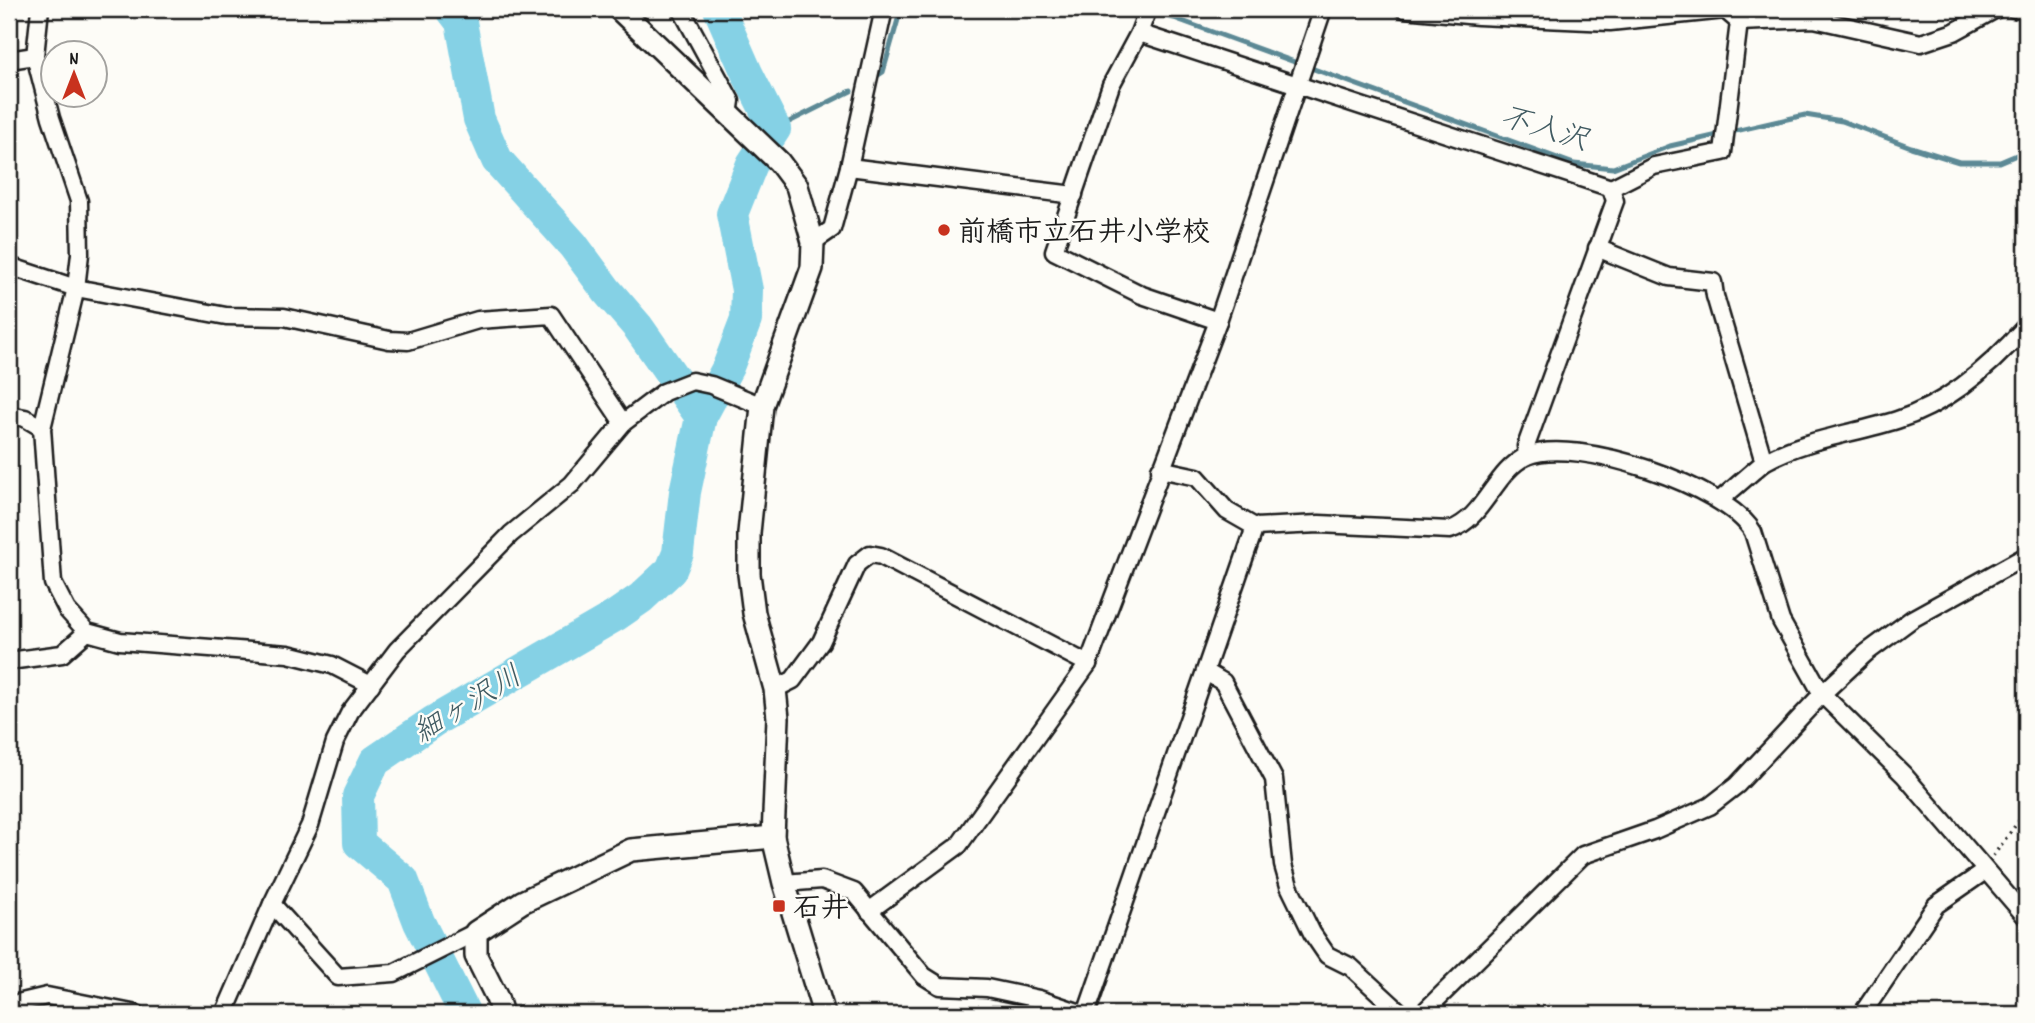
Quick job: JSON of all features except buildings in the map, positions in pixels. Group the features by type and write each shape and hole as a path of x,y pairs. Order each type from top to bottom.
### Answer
{"street":[{"path":"40,9 35,56 51,118 79,201 80,254 76,288 42,428 53,583 67,610 87,632 120,641 288,654 332,665 371,685"},
{"path":"619,9 779,162 797,186 813,242 812,268 762,406 749,533 749,574 754,613 775,689 778,718 773,837 784,883 824,1014"},
{"path":"681,9 731,101 729,114"},
{"path":"813,242 832,229 849,167 884,9"},
{"path":"869,911 959,845 1087,664 1218,321 1323,9"},
{"path":"1404,9 1478,16 1610,22 1725,10 1739,22 1814,19 1922,43 1954,32 1996,9"},
{"path":"2014,9 2026,10"},
{"path":"1218,321 1142,295 1054,251 1111,85 1143,20 1297,86 1611,188 1654,166 1723,152 1739,22"},
{"path":"9,61 35,56"},
{"path":"849,167 1074,195"},
{"path":"1527,456 1526,446 1615,201 1611,188"},
{"path":"1597,248 1669,277 1713,282 1714,296 1764,462"},
{"path":"9,266 76,288 226,316 284,317 389,340 408,341 478,320 551,315 623,423"},
{"path":"1720,500 1774,456 1919,412 1987,367 2026,326"},
{"path":"224,1014 310,825 335,742 350,712 397,650 511,534 572,484 623,423 664,392 692,381 712,385 762,406"},
{"path":"9,415 25,418 42,428"},
{"path":"1160,469 1197,477 1227,511 1255,527 1319,524 1450,530 1469,519 1507,472 1527,456 1549,452 1610,457 1680,481 1720,500 1747,521 1753,532 1781,621 1822,694 1904,775 2026,917"},
{"path":"784,883 822,880 854,892 924,976 940,986 988,988 1039,999 1085,1014 1255,527"},
{"path":"775,689 793,680 821,642 857,564 870,554 881,556 1087,664"},
{"path":"1422,1014 1583,855 1655,830 1710,806 1737,785 1822,694 1866,653 1912,619 2026,556"},
{"path":"9,660 62,654 87,632"},
{"path":"1206,672 1223,682 1273,779 1283,865 1289,886 1311,933 1327,955 1351,967 1402,1014"},
{"path":"272,904 338,977 394,973 476,932 522,902 631,850 773,837"},
{"path":"1862,1014 1936,905 1984,870"},
{"path":"476,932 476,956 502,1014"},
{"path":"9,1005 47,996 137,1014"}],"path":[{"path":"1984,870 2026,811"}],"waterway":[{"name":"細ヶ沢川","path":"451,9 461,22 479,119 497,160 573,245 638,327 701,417"},
{"name":"細ヶ沢川","path":"465,1014 419,922 403,880 359,843 358,796 375,761 434,721 615,616 641,598 671,570 678,553 685,492 701,417 728,367 746,320 747,290 732,214 752,164 775,129 719,9"},
{"name":"不入沢","path":"877,76 883,72 901,9"},
{"name":"不入沢","path":"1138,9 1174,18 1574,164 1613,168 1670,146 1805,115 1842,121 1959,162 2000,162 2026,151"},
{"name":"不入沢","path":"775,129 851,91"}],"place":[{"name":"前橋市立石井小学校","path":"944,230"},
{"name":"石井","path":"779,906"}]}
